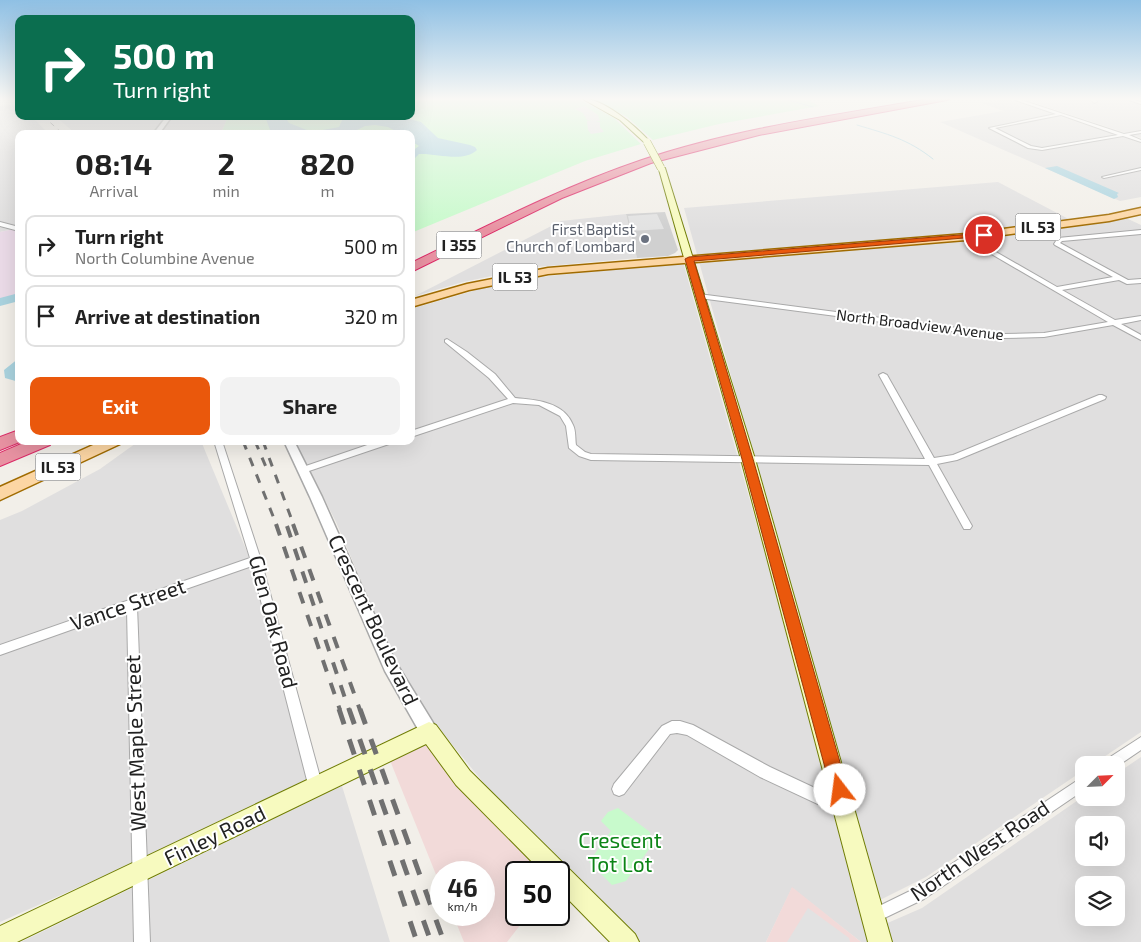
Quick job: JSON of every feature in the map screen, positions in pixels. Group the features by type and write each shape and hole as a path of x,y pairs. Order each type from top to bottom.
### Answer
{"highway":[{"name":"I 355","path":"415,254 557,188 642,155 690,142"},
{"name":"I 355","path":"415,266 570,192 647,161 717,142"},
{"path":"0,444 15,438"},
{"path":"0,460 35,445"}],"main road":[{"path":"647,142 661,168 748,459 880,942"},
{"name":"IL 53","path":"415,303 467,287 548,271 966,237 1141,212"},
{"name":"IL 53","path":"0,494 106,445"},
{"name":"Finley Road","path":"0,938 140,873 429,732"},
{"name":"Crescent Boulevard","path":"429,732 463,778 545,861"},
{"name":"Crescent Boulevard","path":"570,886 627,942"}],"street":[{"path":"1020,142 1030,147 1045,149 1078,142"},
{"path":"1104,177 1141,169"},
{"path":"0,224 15,228"},
{"path":"1141,232 1079,236 1060,239 1057,244 1127,282 1141,281"},
{"path":"966,237 1141,338"},
{"path":"1055,289 1120,278"},
{"name":"North Broadview Avenue","path":"699,296 1003,336 1044,335 1141,318"},
{"path":"447,341 508,391 513,400"},
{"path":"883,375 967,526"},
{"path":"415,433 513,400 541,403 557,410 567,420 572,446 582,454 591,457 931,462 954,458 1102,397"},
{"name":"Glen Oak Road","path":"219,445 236,492 256,560 316,788"},
{"name":"Crescent Boulevard","path":"291,445 325,516 390,667 408,700 429,732"},
{"path":"304,470 377,445"},
{"name":"Vance Street","path":"0,650 256,560"},
{"name":"West Maple Street","path":"132,604 142,942"},
{"path":"619,789 666,730 672,726 679,726 689,729 765,772 845,809"},
{"path":"1125,756 1138,749"},
{"name":"North West Road","path":"873,916 918,894 1075,788"}],"shaded area":[{"path":"0,142 15,142 15,229 0,232"},
{"path":"985,142 1141,143 1141,197 1120,201"},
{"path":"998,182 1082,226 1126,218 1141,225 1141,732 1105,756 1075,756 1075,776 926,877 878,901 684,208"},
{"path":"665,212 678,250 668,256 637,258 626,214"},
{"path":"626,214 637,258 536,267 463,282 415,296 561,221"},
{"path":"657,214 664,229 631,231 628,216"},
{"path":"15,229 15,298 0,302 0,232"},
{"path":"683,262 872,942 861,942 792,888 766,942 636,942 570,875 570,861 556,861 507,811 431,719 397,665 336,522 297,445 415,445 415,308 497,284 549,276"},
{"path":"133,445 203,445 250,559 0,645 0,520 22,511 100,469"},
{"path":"252,565 309,785 0,922 0,655"},
{"path":"426,738 489,811 540,861 505,861 505,926 519,926 507,942 464,942 457,926 495,926 495,861 431,861 389,758"},
{"path":"1141,757 1141,942 887,942 883,925 922,908 1075,802 1075,806 1125,806 1125,768"},
{"path":"342,786 390,942 21,942"},
{"path":"792,887 861,942 766,942"},
{"path":"808,908 849,938 850,942 787,942"}],"green space":[{"path":"415,142 639,142 641,144 585,161 415,231"},
{"name":"Crescent Tot Lot","path":"618,808 650,832 652,845 626,881 612,885 589,862 611,831 601,821 608,812"}],"water":[{"path":"415,142 456,142 470,145 477,150 465,156 449,157 419,154 415,158 415,149 419,146"},
{"path":"1057,166 1119,193 1117,194 1118,197 1114,199 1045,168"},
{"path":"15,361 15,381 5,378 4,370"}],"waterway":[{"path":"906,142 933,159"},
{"path":"0,302 15,298"}],"railway":[{"path":"245,445 277,526"},
{"path":"257,445 266,467"},
{"path":"264,445 294,526"},
{"path":"276,524 340,710"},
{"path":"293,524 360,710"},
{"path":"287,526 349,710"},
{"path":"339,709 417,942"},
{"path":"349,709 431,942"},
{"path":"360,709 444,942"}],"place":[{"name":"First Baptist Church of Lombard","path":"645,239"}],"route":[{"path":"840,790 748,459 689,259 984,235"}]}
